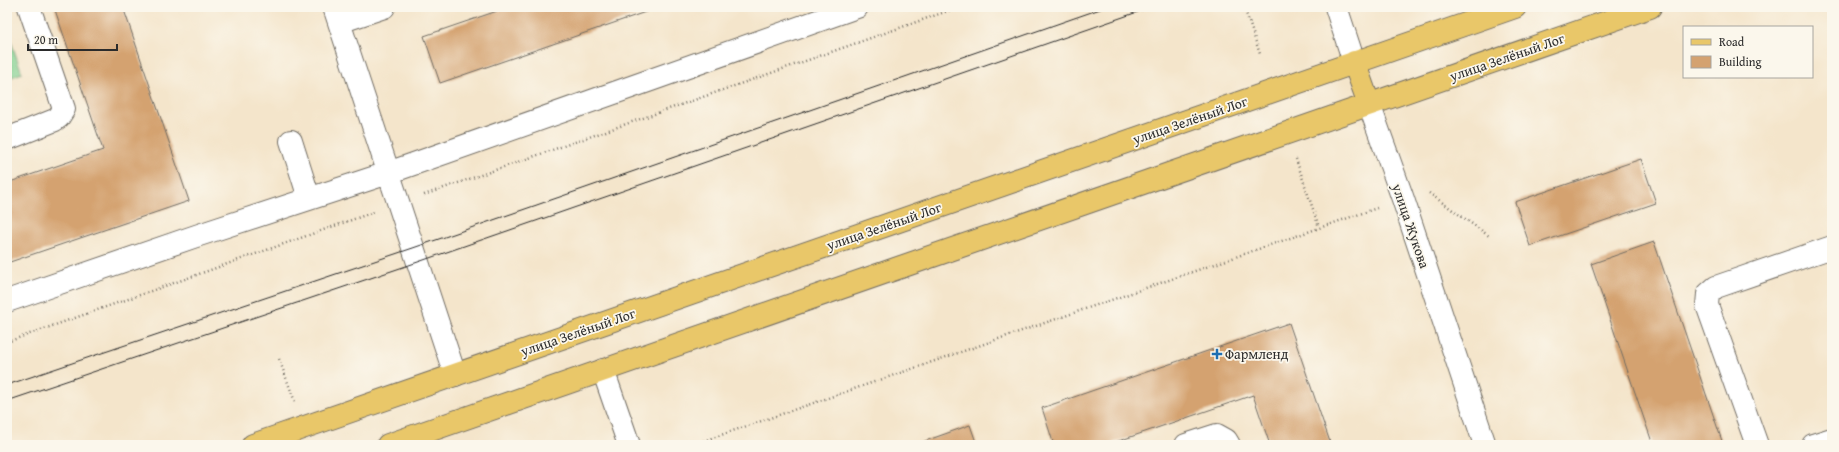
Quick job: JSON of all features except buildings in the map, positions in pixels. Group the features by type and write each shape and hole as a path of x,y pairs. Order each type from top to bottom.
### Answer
{"main road":[{"name":"улица Зелёный Лог","path":"253,445 1515,7"},
{"name":"улица Зелёный Лог","path":"388,445 1650,7"},
{"name":"улица Жукова","path":"1354,62 1369,104"}],"street":[{"path":"7,139 55,120 60,117 64,109 29,7"},
{"path":"384,7 336,15 455,375"},
{"path":"7,301 309,198 388,173 857,7"},
{"name":"улица Жукова","path":"1336,7 1354,62"},
{"name":"улица Жукова","path":"1369,104 1403,199 1485,445"},
{"path":"291,142 309,198"},
{"path":"1757,445 1708,305 1708,294 1716,287 1832,247"},
{"path":"603,370 629,445"},
{"path":"1186,445 1217,435 1226,440 1229,445"},
{"path":"1813,445 1832,439"}],"path":[{"path":"7,342 959,7"},
{"path":"1244,7 1260,54"},
{"path":"1296,159 1319,228"},
{"path":"1427,191 1489,236"},
{"path":"692,445 1378,208"},
{"path":"280,359 296,403"}],"green space":[{"path":"7,30 22,73 7,79"}],"tram line":[{"path":"7,385 413,248 1106,7"},
{"path":"7,401 418,262 1152,7"}],"place":[{"name":"Фармленд","path":"1217,354"}]}
